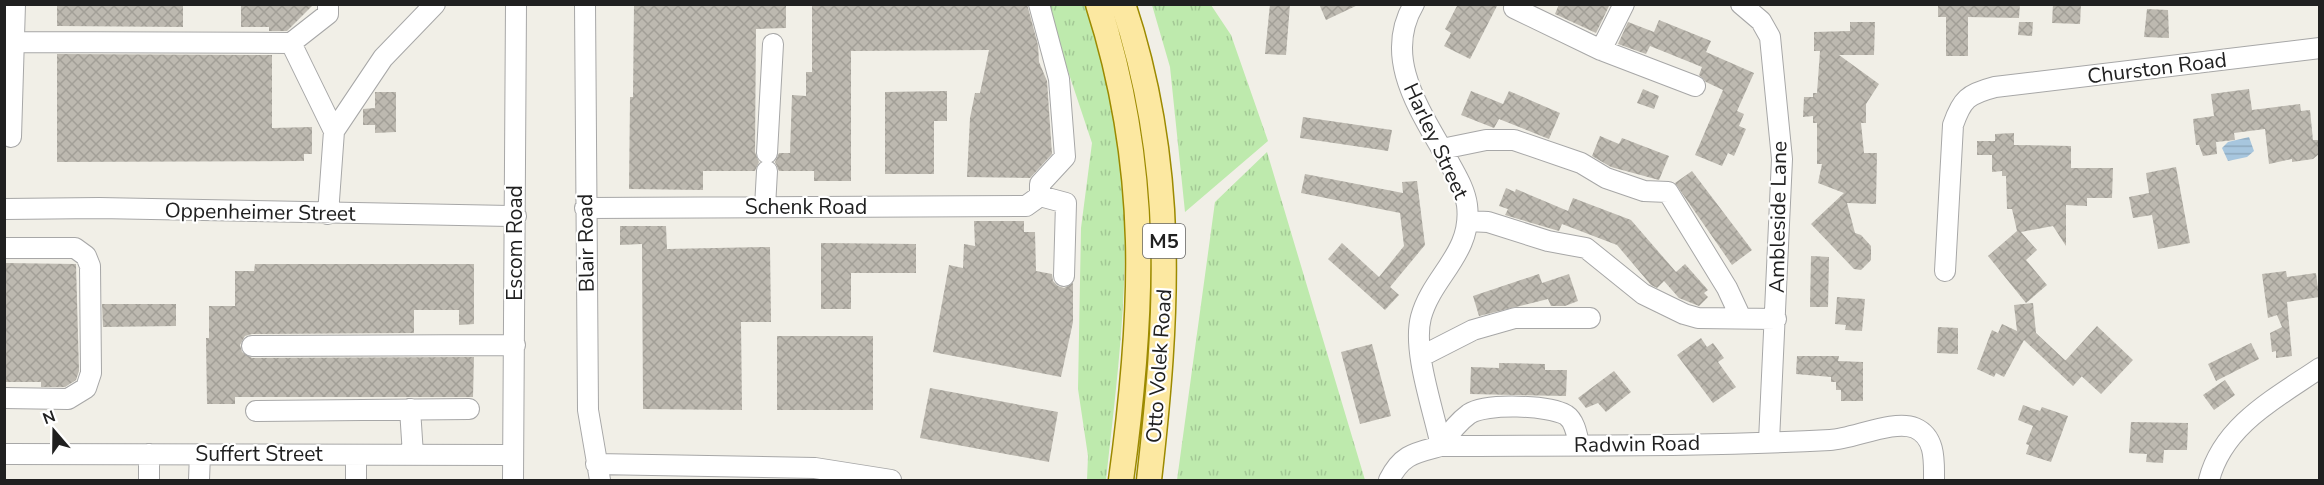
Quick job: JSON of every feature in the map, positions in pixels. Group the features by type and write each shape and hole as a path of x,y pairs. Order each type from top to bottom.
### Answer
{"main road":[{"name":"Otto Volek Road","path":"1098,4 1132,144 1138,204 1140,271 1137,336 1121,480"},
{"name":"Otto Volek Road","path":"1123,4 1146,83 1159,153 1164,214 1166,276 1149,480"}],"street":[{"path":"11,137 15,4"},
{"path":"14,42 291,43 328,14 328,4"},
{"path":"328,214 334,131 383,58 435,4"},
{"name":"Escom Road","path":"513,480 516,4"},
{"name":"Blair Road","path":"585,4 588,410 598,472"},
{"path":"1033,201 1040,184 1065,157 1059,79 1039,4"},
{"name":"Harley Street","path":"1414,4 1402,33 1402,68 1462,186 1468,221 1460,250 1428,300 1421,317 1419,332 1441,446"},
{"path":"1601,50 1624,4"},
{"name":"Ambleside Lane","path":"1741,4 1761,21 1770,37 1782,159 1769,441"},
{"path":"1514,8 1601,50 1695,86"},
{"path":"291,43 334,131"},
{"path":"765,207 773,44"},
{"name":"Churston Road","path":"1945,271 1953,125 1960,105 1967,97 1995,87 2319,48"},
{"path":"1442,149 1486,140 1514,140 1581,163 1606,178 1644,191 1668,192 1727,288 1741,318"},
{"name":"Schenk Road","path":"585,208 1066,202 1064,276"},
{"name":"Oppenheimer Street","path":"4,209 99,208 516,216"},
{"path":"1468,221 1488,222 1548,241 1586,248 1643,294 1684,314 1698,318 1776,319"},
{"path":"4,249 75,248 86,256 90,267 91,373 86,388 68,399 4,398"},
{"path":"1422,356 1473,330 1515,318 1590,318"},
{"path":"252,346 515,345"},
{"path":"2209,480 2219,451 2235,431 2253,414 2319,368"},
{"path":"1441,446 1449,434 1470,414 1500,407 1523,407 1567,415 1572,422 1579,444"},
{"path":"410,409 413,455"},
{"path":"256,411 469,409"},
{"name":"Radwin Road","path":"1389,480 1396,466 1410,455 1441,446 1833,440 1898,426 1915,428 1930,444 1935,455 1934,480"},
{"name":"Suffert Street","path":"4,454 513,455"},
{"path":"149,454 149,480"},
{"path":"199,480 200,454"},
{"path":"356,455 356,480"},
{"path":"598,472 760,474 815,468 891,480"}],"green space":[{"path":"1046,5 1087,5 1108,89 1120,153 1124,213 1124,290 1106,480 1087,480 1088,456 1078,389 1081,228 1092,143"},
{"path":"1152,5 1211,5 1231,35 1268,141 1185,212 1170,67"},
{"path":"1267,152 1365,480 1177,480 1215,202"}],"water":[{"path":"2249,137 2254,151 2247,157 2228,161 2222,148 2228,142"}],"building":[{"path":"57,4 183,4 183,27 57,26"},
{"path":"241,4 314,4 287,31 269,31 269,27 241,27"},
{"path":"634,4 786,4 786,28 756,29 755,152 759,162 755,171 703,171 703,190 629,189"},
{"path":"812,4 1027,4 1038,45 1039,62 1047,81 1052,154 1030,178 967,177 970,118 975,93 980,93 989,50 851,51 851,181 814,181 814,171 779,171 775,162 779,153 790,153 792,95 806,96 806,72 812,72"},
{"path":"1270,4 1290,4 1286,55 1265,54"},
{"path":"1319,4 1360,4 1326,20"},
{"path":"1458,4 1498,4 1470,59 1444,46 1451,33 1445,29"},
{"path":"1559,4 1610,4 1596,33 1555,14"},
{"path":"1938,4 2020,4 2019,18 1968,17 1968,56 1946,56 1946,17 1938,17"},
{"path":"2053,4 2081,4 2080,24 2052,23"},
{"path":"2147,9 2168,10 2169,38 2144,37"},
{"path":"1659,20 1711,41 1706,52 1754,73 1737,111 1744,114 1739,126 1746,129 1734,156 1728,153 1722,166 1695,155 1723,90 1706,82 1699,75 1702,67 1650,46 1646,54 1618,44 1628,22 1654,32"},
{"path":"1850,22 1875,22 1874,55 1839,55 1879,84 1866,104 1866,123 1861,123 1864,153 1877,153 1876,204 1847,203 1855,233 1861,235 1871,246 1871,260 1861,270 1854,269 1811,224 1844,193 1818,183 1822,164 1817,164 1817,123 1813,123 1813,116 1803,117 1804,97 1813,97 1813,93 1817,93 1820,51 1814,51 1814,32 1850,31"},
{"path":"2019,22 2033,22 2032,36 2018,35"},
{"path":"57,54 272,55 272,128 312,127 312,154 304,154 304,161 57,162"},
{"path":"1643,89 1659,96 1654,109 1637,103"},
{"path":"2249,89 2252,110 2300,104 2301,111 2310,110 2313,140 2319,140 2319,154 2313,159 2292,162 2292,159 2269,164 2265,129 2234,133 2235,140 2216,142 2217,154 2203,156 2199,145 2196,145 2193,119 2214,116 2211,94"},
{"path":"947,91 947,121 934,121 934,174 885,174 885,92"},
{"path":"1471,91 1503,104 1509,91 1560,113 1549,139 1499,119 1494,128 1461,115"},
{"path":"375,92 396,92 396,132 375,133 375,125 363,125 363,109 375,108"},
{"path":"1303,117 1392,130 1388,151 1300,138"},
{"path":"2014,133 2014,145 2071,146 2071,168 2113,168 2112,198 2087,198 2087,206 2066,205 2066,246 2053,226 2021,232 2037,250 2026,260 2047,285 2026,303 1988,256 2017,231 2012,209 2007,209 2006,176 2002,176 2002,171 1992,172 1992,155 1977,155 1977,141 1995,141 1995,134"},
{"path":"1600,136 1619,144 1622,138 1669,156 1659,180 1611,167 1592,156"},
{"path":"2176,167 2190,243 2158,249 2152,215 2133,218 2129,197 2149,193 2146,173"},
{"path":"1692,171 1752,250 1732,265 1675,183"},
{"path":"1305,174 1403,193 1402,182 1417,181 1425,245 1390,287 1399,295 1385,310 1328,259 1342,243 1379,277 1404,246 1400,213 1301,193"},
{"path":"1506,188 1515,192 1516,189 1568,211 1573,198 1631,220 1676,272 1685,264 1708,290 1704,293 1708,297 1699,306 1679,298 1664,281 1657,288 1651,285 1617,245 1562,224 1559,231 1505,215 1508,209 1499,206"},
{"path":"974,221 1024,221 1024,232 1035,232 1036,271 1052,274 1053,281 1064,288 1073,283 1073,322 1061,377 933,352 949,265 963,268 964,244 975,246"},
{"path":"620,226 666,226 667,249 770,247 771,322 741,322 742,410 643,409 642,244 620,245"},
{"path":"821,243 916,244 916,273 851,273 851,309 821,309"},
{"path":"1811,256 1829,257 1828,307 1810,307"},
{"path":"4,263 76,264 79,371 76,380 65,387 41,387 41,382 4,382"},
{"path":"255,264 474,264 474,324 459,325 459,310 414,310 414,333 252,334 245,336 240,345 242,352 252,358 474,357 473,397 235,397 235,404 207,404 206,338 209,338 209,306 235,306 235,271 254,271"},
{"path":"2286,271 2287,277 2316,273 2319,297 2287,302 2292,356 2276,358 2276,351 2272,352 2270,333 2282,327 2277,315 2268,318 2262,274"},
{"path":"1539,274 1542,283 1569,274 1578,301 1565,306 1551,306 1548,299 1479,316 1473,296"},
{"path":"1837,297 1865,299 1862,331 1845,330 1846,325 1835,324"},
{"path":"2033,303 2036,333 2082,376 2073,386 2024,340 2004,377 1996,373 1994,377 1977,369 1992,330 1998,333 2002,324 2017,331 2014,305"},
{"path":"102,304 176,304 176,326 103,327"},
{"path":"2097,326 2133,360 2101,394 2065,361"},
{"path":"1938,327 1958,328 1958,354 1937,353"},
{"path":"777,336 873,336 873,410 777,410"},
{"path":"1701,338 1707,347 1713,343 1724,358 1718,362 1736,387 1713,403 1677,355"},
{"path":"2251,343 2259,359 2216,381 2208,364"},
{"path":"1372,344 1391,416 1360,424 1341,352"},
{"path":"1797,356 1839,356 1838,361 1863,362 1863,401 1841,401 1841,390 1836,390 1836,382 1831,382 1831,377 1796,374"},
{"path":"1499,363 1545,364 1545,370 1567,370 1566,396 1470,394 1471,367 1499,368"},
{"path":"1614,371 1631,392 1606,412 1598,403 1586,408 1578,398"},
{"path":"2225,380 2235,395 2214,410 2203,395"},
{"path":"930,388 1058,412 1049,462 920,438"},
{"path":"2023,405 2040,411 2042,407 2068,416 2051,462 2026,454 2029,445 2026,444 2033,426 2018,420"},
{"path":"2131,422 2188,423 2187,450 2164,450 2163,463 2146,462 2147,454 2129,453"}]}
